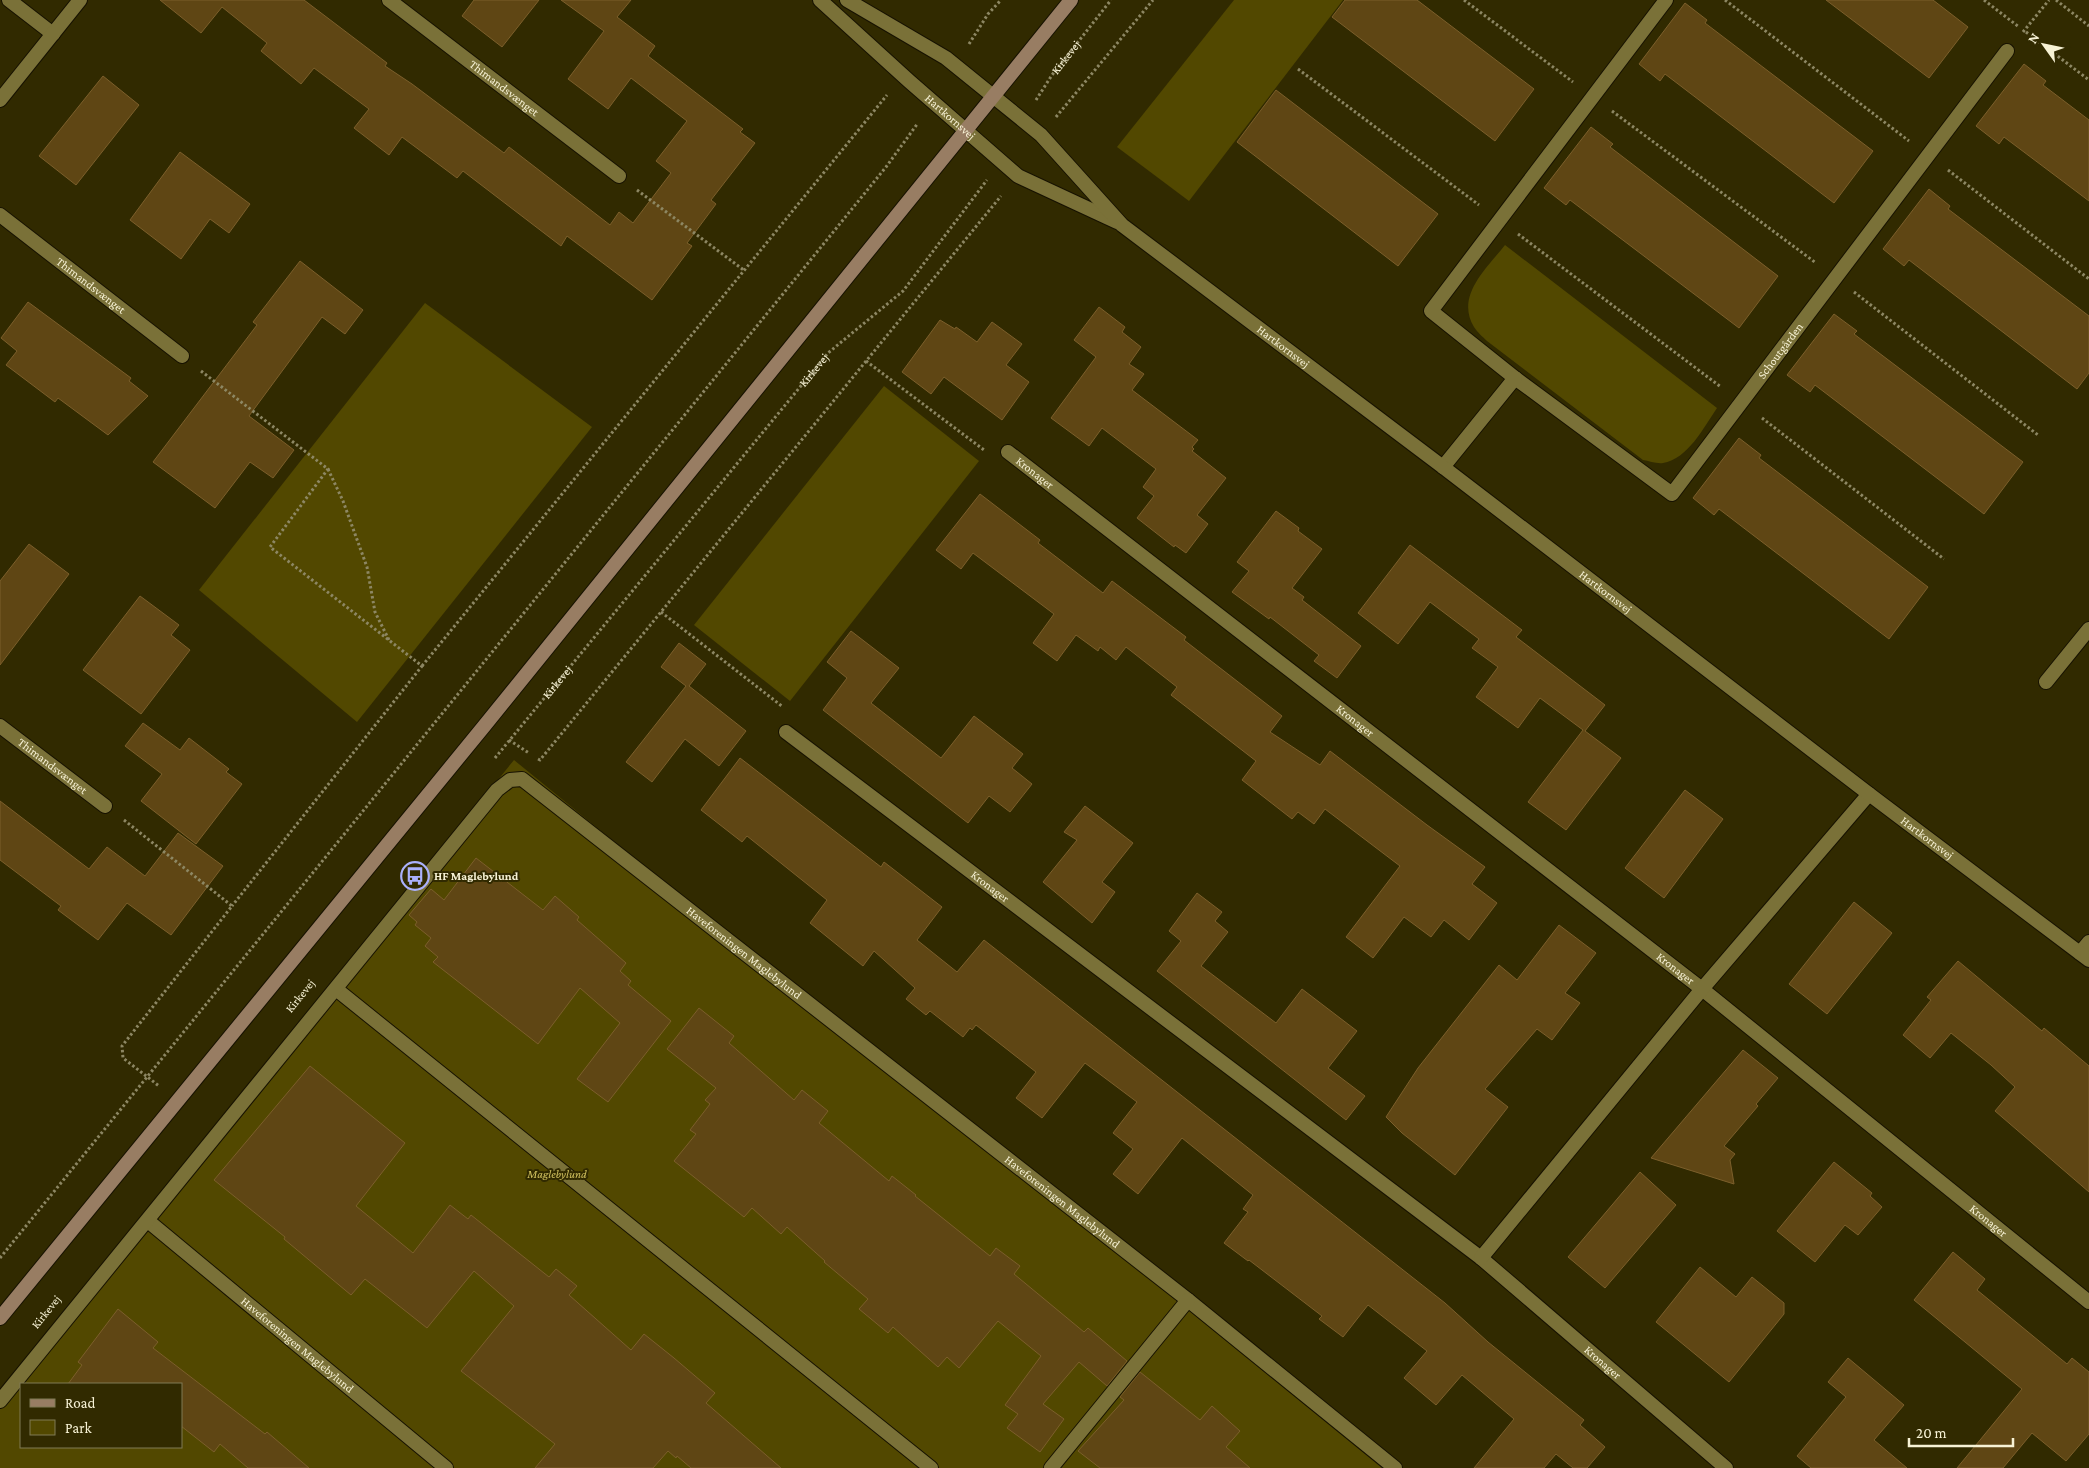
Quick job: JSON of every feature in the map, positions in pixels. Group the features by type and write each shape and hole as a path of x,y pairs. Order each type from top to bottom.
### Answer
{"main road":[{"path":"0,1318 485,725 1071,0"}],"street":[{"path":"10,0 53,34"},
{"path":"0,100 80,0"},
{"name":"Thimandsvænget","path":"389,0 619,176"},
{"name":"Hartkornsvej","path":"820,0 902,76 1018,176 1122,225"},
{"name":"Hartkornsvej","path":"847,0 955,65 1041,135 1122,225 1443,467 1869,794 2084,956"},
{"name":"Schoutgården","path":"1666,0 1431,311 1515,378 1672,494 2007,51"},
{"name":"Thimandsvænget","path":"0,215 182,356"},
{"path":"1443,467 1515,378"},
{"name":"Kronager","path":"1008,452 1702,989 2089,1302"},
{"path":"2046,682 2089,629"},
{"name":"Thimandsvænget","path":"0,726 105,806"},
{"name":"Kronager","path":"786,732 1481,1258 1726,1468"},
{"name":"Haveforeningen Maglebylund","path":"0,1401 497,790 510,780 522,779 1188,1300 1395,1468"},
{"name":"Kronager","path":"1481,1258 1702,989 1869,794"},
{"path":"2084,956 2089,942"},
{"path":"336,989 931,1468"},
{"name":"Haveforeningen Maglebylund","path":"148,1221 446,1468"},
{"path":"1051,1468 1188,1300"}],"path":[{"path":"955,65 988,14 1001,0"},
{"name":"Kirkevej","path":"1023,121 1052,75 1111,0"},
{"path":"1041,135 1153,0"},
{"path":"1464,0 1835,278 2038,435"},
{"path":"1984,0 2089,80"},
{"path":"2007,51 2049,0"},
{"path":"2056,0 2089,26"},
{"path":"1298,69 1741,402 1944,559"},
{"path":"177,1101 123,1058 122,1046 422,666 902,76"},
{"path":"0,1258 886,167 933,102"},
{"name":"Kirkevej","path":"490,764 828,353 903,291 1002,162"},
{"path":"619,176 745,271"},
{"path":"485,725 540,760 1018,176"},
{"path":"182,356 328,469 343,501 367,568 375,612 389,641"},
{"path":"866,361 989,454 1008,452"},
{"path":"328,469 270,547 422,666"},
{"path":"661,612 784,708 786,732"},
{"path":"105,806 232,906"}],"green space":[{"path":"1234,0 1343,0 1189,201 1117,147"},
{"path":"1505,245 1717,408 1688,449 1672,460 1663,463 1643,460 1487,341 1477,331 1469,316 1468,304 1471,293 1482,273"},
{"path":"425,303 592,427 357,722 199,590"},
{"path":"884,386 979,461 790,701 694,625"},
{"name":"Maglebylund","path":"514,760 1382,1468 0,1468 0,1391"}],"building":[{"path":"160,0 304,0 387,63 385,66 504,153 509,147 610,225 619,212 633,223 671,173 656,161 687,121 631,78 608,109 568,79 604,31 561,0 631,0 617,17 655,46 648,56 743,129 740,132 755,143 711,200 716,204 687,243 692,246 652,300 567,236 561,246 463,171 457,178 402,137 389,155 354,128 369,109 314,68 301,84 261,51 267,43 222,7 201,33"},
{"path":"474,0 539,0 502,47 462,16"},
{"path":"1345,0 1417,0 1534,89 1495,141 1332,17"},
{"path":"1826,0 1933,0 1968,27 1929,78"},
{"path":"1685,3 1707,20 1705,23 1873,151 1834,203 1665,74 1660,81 1639,64"},
{"path":"2024,64 2046,81 2043,85 2089,120 2089,201 2004,137 1999,144 1976,126"},
{"path":"103,76 139,105 76,185 39,156"},
{"path":"1276,90 1438,214 1398,266 1237,142"},
{"path":"1591,127 1613,144 1610,147 1778,276 1739,328 1570,200 1566,205 1544,188"},
{"path":"180,152 250,204 229,233 210,219 181,259 130,220"},
{"path":"1929,189 1950,206 1948,209 2089,316 2089,373 2077,389 1909,260 1904,266 1883,249"},
{"path":"300,261 363,310 345,334 322,317 249,416 294,450 273,478 250,462 215,508 153,462 257,325 253,322"},
{"path":"28,302 131,378 129,381 148,396 108,435 58,398 55,402 6,365 17,351 1,338"},
{"path":"1099,307 1125,327 1122,332 1141,347 1129,364 1144,374 1132,390 1198,440 1192,447 1194,449 1192,451 1226,478 1197,515 1208,524 1186,553 1175,545 1174,547 1137,518 1154,496 1143,487 1156,469 1102,428 1089,446 1051,418 1096,357 1074,340"},
{"path":"1834,314 1857,331 1854,334 2023,462 1984,514 1815,385 1810,392 1787,375"},
{"path":"940,320 955,329 956,327 977,342 992,322 1022,344 1006,365 1029,382 1002,420 944,377 931,394 902,372"},
{"path":"1739,438 1761,455 1759,458 1928,587 1889,639 1719,509 1714,515 1693,498"},
{"path":"980,494 1040,540 1038,543 1103,593 1112,581 1186,637 1184,640 1282,716 1270,732 1320,765 1330,751 1485,867 1472,884 1497,903 1469,940 1444,920 1431,937 1404,917 1373,958 1346,937 1400,866 1325,809 1314,824 1298,812 1292,819 1242,780 1256,761 1171,695 1177,687 1126,647 1116,660 1100,647 1098,651 1076,635 1057,661 1033,643 1054,614 973,553 961,569 936,550"},
{"path":"1276,511 1299,528 1298,531 1322,549 1292,588 1304,597 1302,600 1361,646 1337,678 1314,661 1319,655 1270,617 1269,619 1232,592 1249,571 1237,562"},
{"path":"29,544 69,574 0,665 0,581"},
{"path":"1410,545 1522,630 1516,637 1605,705 1585,731 1621,758 1566,830 1528,802 1583,730 1540,698 1518,728 1476,697 1498,667 1472,648 1479,639 1430,602 1398,644 1358,613"},
{"path":"140,596 179,625 171,635 190,650 141,714 83,670"},
{"path":"851,631 899,668 871,703 941,758 974,716 1023,754 1012,768 1032,784 1010,812 989,796 968,823 823,710 847,678 827,662"},
{"path":"679,643 706,664 689,686 746,731 719,766 685,739 652,782 626,762 686,686 661,667"},
{"path":"143,723 180,750 189,738 229,769 226,772 242,784 196,844 141,801 162,774 125,746"},
{"path":"740,758 881,867 884,862 942,907 917,940 957,972 984,940 1445,1303 1488,1342 1584,1420 1580,1425 1605,1447 1587,1468 1573,1468 1556,1454 1544,1468 1474,1468 1514,1419 1462,1375 1436,1405 1404,1378 1427,1351 1368,1305 1343,1337 1319,1319 1322,1316 1224,1243 1248,1212 1243,1209 1253,1195 1182,1138 1138,1194 1113,1174 1133,1149 1113,1133 1137,1102 1085,1063 1042,1118 1016,1098 1036,1072 976,1025 972,1030 970,1028 963,1037 930,1011 926,1015 906,999 915,988 874,951 863,966 810,923 827,900 747,836 742,842 701,810"},
{"path":"1685,790 1723,819 1664,898 1625,868"},
{"path":"0,801 89,869 107,847 145,876 178,833 223,866 171,935 127,903 98,940 58,910 61,906 0,860"},
{"path":"1085,806 1133,843 1102,882 1115,892 1092,923 1043,882 1077,840 1064,832"},
{"path":"476,858 543,910 555,896 579,917 577,920 626,963 620,971 631,981 628,985 671,1021 608,1102 577,1079 620,1023 580,988 538,1044 433,962 438,957 425,946 431,938 415,925 417,922 409,915 431,889 444,900"},
{"path":"1197,893 1222,912 1215,921 1228,932 1201,966 1276,1023 1302,989 1357,1031 1328,1068 1365,1096 1346,1120 1157,971 1181,941 1169,931"},
{"path":"1854,902 1892,933 1827,1014 1789,984"},
{"path":"1559,925 1596,953 1565,993 1580,1003 1552,1040 1537,1029 1485,1089 1508,1107 1455,1175 1402,1133 1386,1117 1418,1068 1499,965 1517,980"},
{"path":"1958,961 2042,1031 2044,1028 2089,1066 2089,1192 1995,1111 2015,1087 1991,1065 1951,1033 1930,1058 1903,1035 1931,1000 1927,997"},
{"path":"699,1008 734,1036 729,1043 794,1100 802,1090 828,1111 819,1123 889,1181 892,1176 990,1256 996,1248 1020,1266 1014,1274 1084,1332 1088,1328 1127,1361 1107,1386 1079,1362 1043,1404 1064,1419 1040,1452 1007,1428 1018,1414 1005,1405 1041,1356 998,1321 959,1368 947,1357 938,1367 893,1327 888,1333 859,1309 868,1299 824,1262 787,1227 781,1234 752,1208 744,1217 674,1161 696,1134 690,1130 710,1104 705,1100 716,1088 667,1049"},
{"path":"1743,1050 1778,1078 1756,1104 1758,1106 1724,1146 1735,1154 1730,1160 1734,1184 1651,1158"},
{"path":"310,1066 405,1143 356,1206 413,1253 450,1205 468,1219 471,1215 549,1277 556,1269 577,1286 569,1295 631,1350 644,1334 674,1358 715,1393 706,1403 781,1468 691,1468 668,1451 653,1468 535,1468 555,1444 461,1371 514,1306 474,1271 427,1328 365,1279 351,1295 284,1239 285,1237 214,1180"},
{"path":"1834,1162 1872,1193 1870,1196 1882,1207 1858,1235 1845,1225 1815,1262 1777,1231"},
{"path":"1640,1172 1676,1205 1605,1288 1568,1257"},
{"path":"1953,1252 1985,1279 1977,1290 2067,1364 2072,1358 2089,1372 2089,1434 2066,1461 2032,1433 2003,1468 1957,1468 2022,1389 1914,1300"},
{"path":"1700,1267 1736,1297 1752,1277 1784,1303 1784,1314 1729,1382 1656,1322"},
{"path":"118,1309 158,1342 153,1348 265,1434 267,1432 309,1468 248,1468 220,1444 214,1452 182,1427 182,1383 69,1383 82,1365 78,1362"},
{"path":"1848,1358 1904,1405 1874,1440 1907,1468 1811,1468 1797,1456 1846,1397 1828,1382"},
{"path":"1140,1372 1200,1420 1212,1406 1240,1431 1226,1447 1250,1468 1100,1468 1078,1451 1124,1400 1120,1397"}],"place":[{"name":"HF Maglebylund","path":"415,876"}]}
